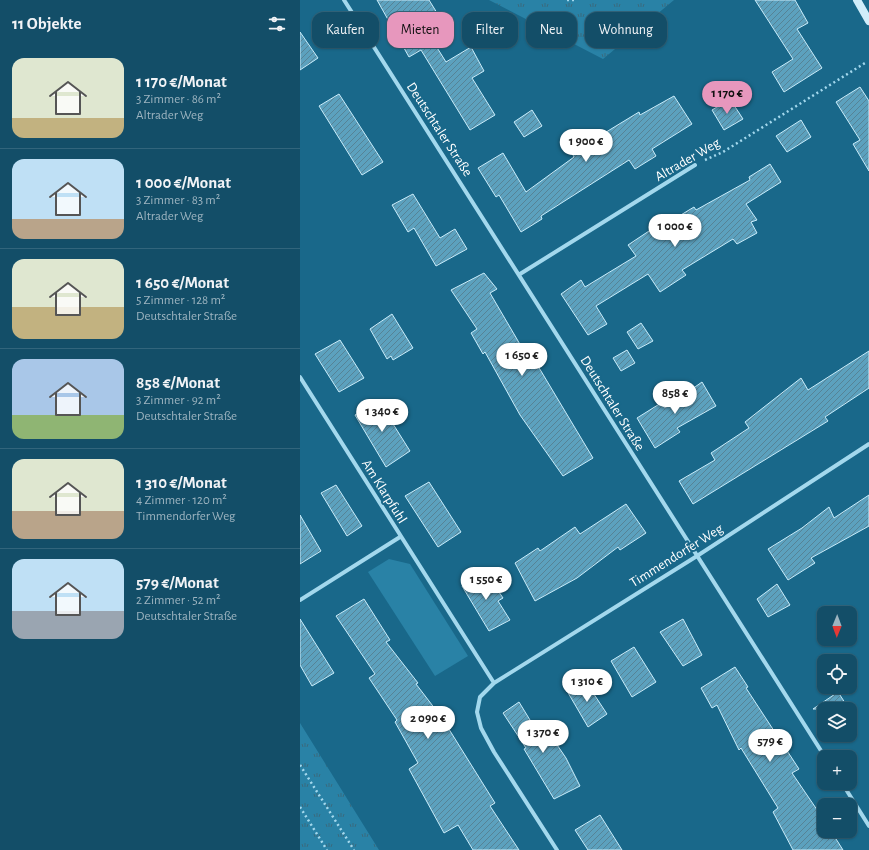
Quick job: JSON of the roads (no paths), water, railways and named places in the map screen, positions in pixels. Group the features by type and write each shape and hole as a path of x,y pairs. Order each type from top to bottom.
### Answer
{"main road":[{"path":"857,0 869,20"}],"street":[{"name":"Deutschtaler Straße","path":"344,0 520,274 821,750"},
{"name":"Altrader Weg","path":"520,274 695,165"},
{"name":"Am Klarpfuhl","path":"300,376 400,537 494,683"},
{"name":"Timmendorfer Weg","path":"557,850 494,752 481,728 477,712 480,697 494,683 697,556 869,444"},
{"name":"Am Klarpfuhl","path":"300,600 400,537"},
{"path":"847,790 867,818 869,826"}]}
